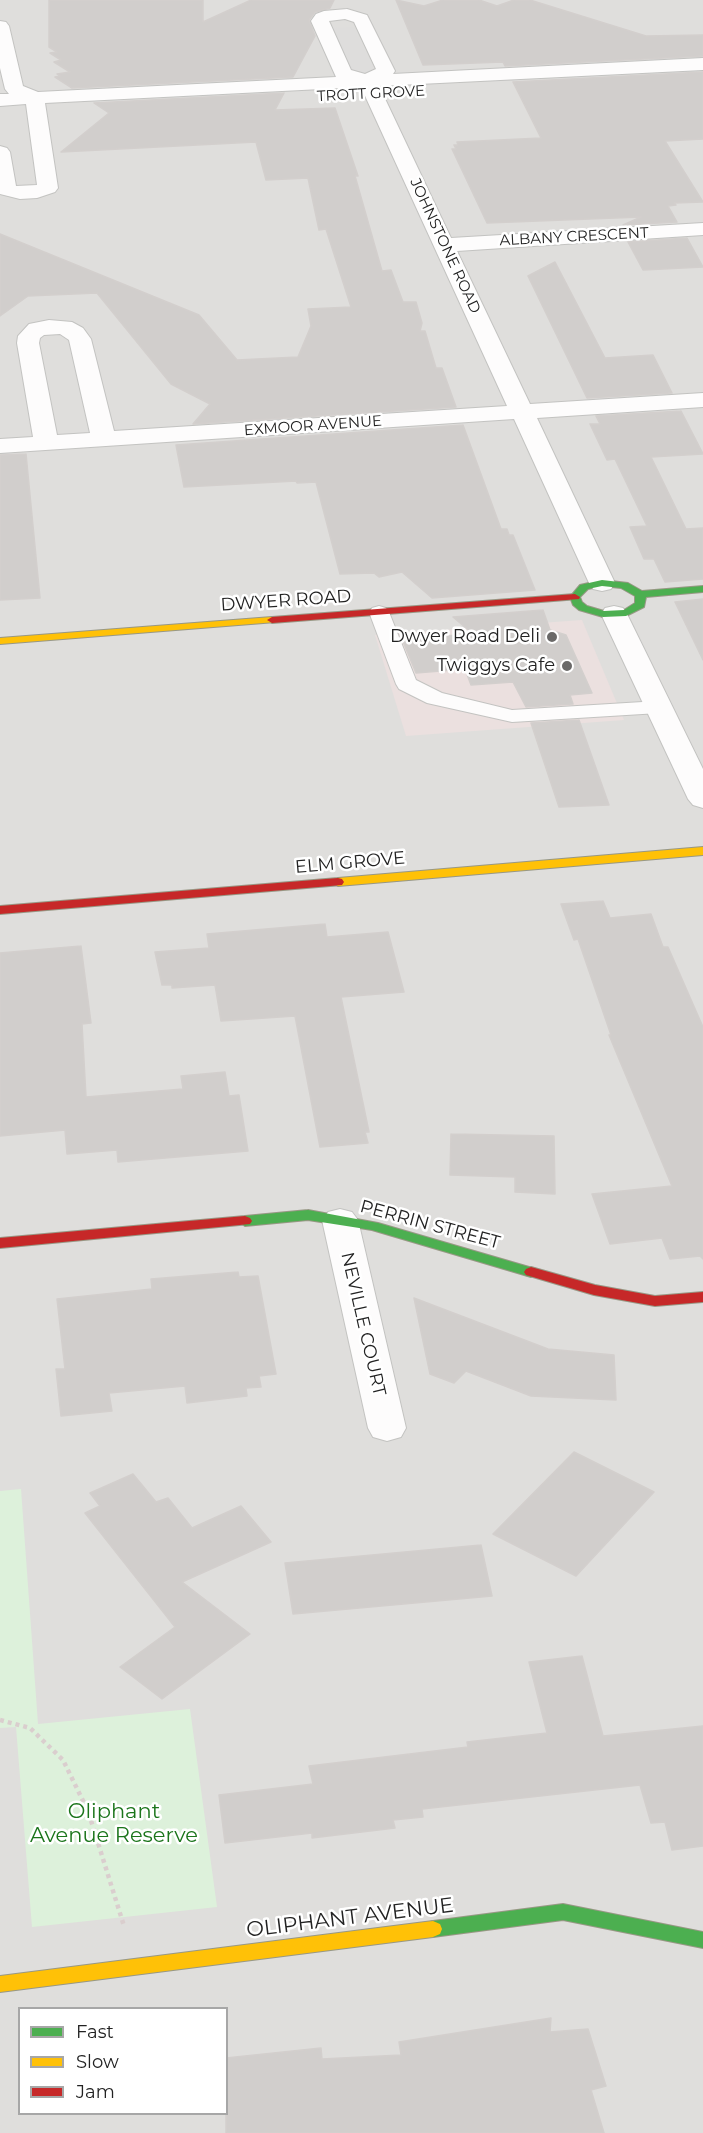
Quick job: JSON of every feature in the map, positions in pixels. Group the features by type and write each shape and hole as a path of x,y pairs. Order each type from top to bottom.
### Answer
{"street":[{"path":"0,26 4,95"},
{"name":"TROTT GROVE","path":"0,113 37,105 370,87 703,64"},
{"name":"TROTT GROVE","path":"370,87 703,77"},
{"name":"JOHNSTONE ROAD","path":"370,87 602,583"},
{"name":"TROTT GROVE","path":"4,95 37,105"},
{"path":"0,152 7,190 20,193 37,192 48,188 37,105"},
{"name":"ALBANY CRESCENT","path":"445,245 703,229"},
{"path":"46,443 28,343 29,336 37,329 49,327 64,327 80,339 104,440"},
{"path":"522,412 703,400"},
{"name":"EXMOOR AVENUE","path":"0,446 522,412"},
{"path":"640,594 642,599 635,609 614,614 592,612 577,603 575,597 584,587 602,583 624,585 640,594 703,589"},
{"name":"DWYER ROAD","path":"0,641 575,597"},
{"path":"614,614 703,799"},
{"name":"ELM GROVE","path":"0,910 703,851"},
{"name":"PERRIN STREET","path":"0,1243 308,1215 373,1226 594,1290 656,1301 703,1297"},
{"name":"NEVILLE COURT","path":"340,1220 387,1428"},
{"name":"OLIPHANT AVENUE","path":"0,1984 563,1912 703,1940"}],"lane":[{"path":"379,612 407,684 435,698 512,716 659,707"}],"path":[{"path":"0,1720 30,1728 63,1760 88,1811 137,1967"}],"shaded area":[{"path":"0,0 703,0 703,2133 0,2133"},
{"path":"354,27 376,73 353,75 332,28"},
{"path":"582,620 624,720 406,736 375,635"}],"green space":[{"name":"Oliphant Avenue Reserve","path":"21,1489 38,1724 190,1709 217,1907 32,1927 16,1727 0,1728 0,1491"}],"building":[{"path":"49,0 203,0 203,22 251,0 334,0 330,8 315,12 309,20 315,36 293,77 72,88 55,77 60,76 57,74 70,72 54,62 61,60 50,53 57,52 49,47"},
{"path":"396,0 424,6 443,0 479,0 497,6 514,0 530,0 646,36 703,35 703,56 505,66 503,62 423,65"},
{"path":"703,72 703,139 665,141 703,202 674,203 676,205 668,206 677,222 623,225 641,217 487,223 452,149 456,149 454,145 458,145 457,142 541,138 513,82"},
{"path":"284,93 275,110 335,108 358,176 355,176 382,271 391,270 403,302 416,302 422,323 420,331 425,331 436,368 442,368 456,407 193,424 210,404 171,384 97,293 28,296 0,316 0,234 199,315 237,360 298,357 311,326 308,309 351,307 326,229 319,230 308,178 266,180 256,142 61,152 109,113 94,103"},
{"path":"687,238 703,267 643,270 628,242"},
{"path":"555,262 605,358 653,355 672,393 587,398 528,276"},
{"path":"681,411 703,454 651,457 686,529 703,528 703,579 665,582 654,559 644,559 630,527 647,526 615,459 607,460 590,424 600,424 596,416"},
{"path":"463,425 501,529 507,529 509,535 513,535 535,590 432,598 402,572 379,577 374,573 340,574 316,482 184,487 176,445"},
{"path":"26,454 40,598 0,600 0,455"},
{"path":"703,599 703,660 675,602"},
{"path":"543,610 550,630 566,635 592,693 570,695 573,704 526,707 513,682 471,685 465,669 416,673 402,639 473,634 453,617"},
{"path":"579,720 609,805 559,807 531,723"},
{"path":"603,901 610,918 651,914 663,947 668,947 703,1027 703,1259 700,1256 670,1259 662,1238 610,1244 592,1194 672,1186 609,1035 611,1035 578,939 574,940 561,904"},
{"path":"325,924 327,937 388,932 404,992 341,997 369,1132 365,1132 368,1143 320,1147 295,1016 221,1021 215,985 172,988 172,985 162,985 155,952 209,948 207,934"},
{"path":"81,946 91,1023 82,1024 86,1097 183,1089 181,1076 225,1072 229,1096 239,1095 248,1151 118,1162 117,1150 67,1154 65,1130 0,1136 0,953"},
{"path":"451,1134 554,1136 555,1194 515,1192 515,1177 450,1175"},
{"path":"238,1272 239,1277 258,1276 276,1374 259,1376 261,1387 246,1388 247,1396 187,1403 185,1386 109,1393 112,1411 61,1416 56,1369 65,1369 57,1299 152,1289 151,1279"},
{"path":"414,1298 548,1349 614,1355 616,1400 531,1396 466,1371 454,1383 430,1374"},
{"path":"574,1452 654,1492 576,1576 493,1534"},
{"path":"133,1474 156,1502 168,1498 192,1528 241,1506 271,1542 182,1582 250,1634 162,1699 120,1667 175,1627 85,1513 100,1506 90,1493"},
{"path":"481,1545 492,1596 293,1614 285,1563"},
{"path":"582,1656 603,1736 703,1726 703,1846 672,1850 665,1822 651,1823 640,1785 422,1809 423,1817 393,1820 395,1828 312,1838 312,1833 225,1843 219,1795 313,1784 309,1766 468,1747 467,1742 547,1733 529,1662"},
{"path":"551,2018 550,2032 588,2029 606,2086 591,2090 604,2133 226,2133 228,2058 321,2048 322,2059 401,2055 399,2042"}],"traffic: fast":[{"path":"602,583 624,585 640,594 642,599 640,605 626,613 603,614 583,608 577,603 575,597 584,587 602,583"},
{"path":"640,594 703,589"},
{"path":"245,1221 308,1215 373,1226 531,1272"},
{"path":"433,1929 563,1912 703,1940"}],"traffic: slow":[{"path":"0,641 272,620"},
{"path":"338,882 703,851"},
{"path":"0,1984 433,1929"}],"traffic: jam":[{"path":"272,620 575,597"},
{"path":"0,910 338,882"},
{"path":"0,1243 245,1221"},
{"path":"531,1272 594,1290 655,1301 703,1297"}],"place":[{"name":"Dwyer Road Deli","path":"552,637"},
{"name":"Twiggys Cafe","path":"567,666"}]}
